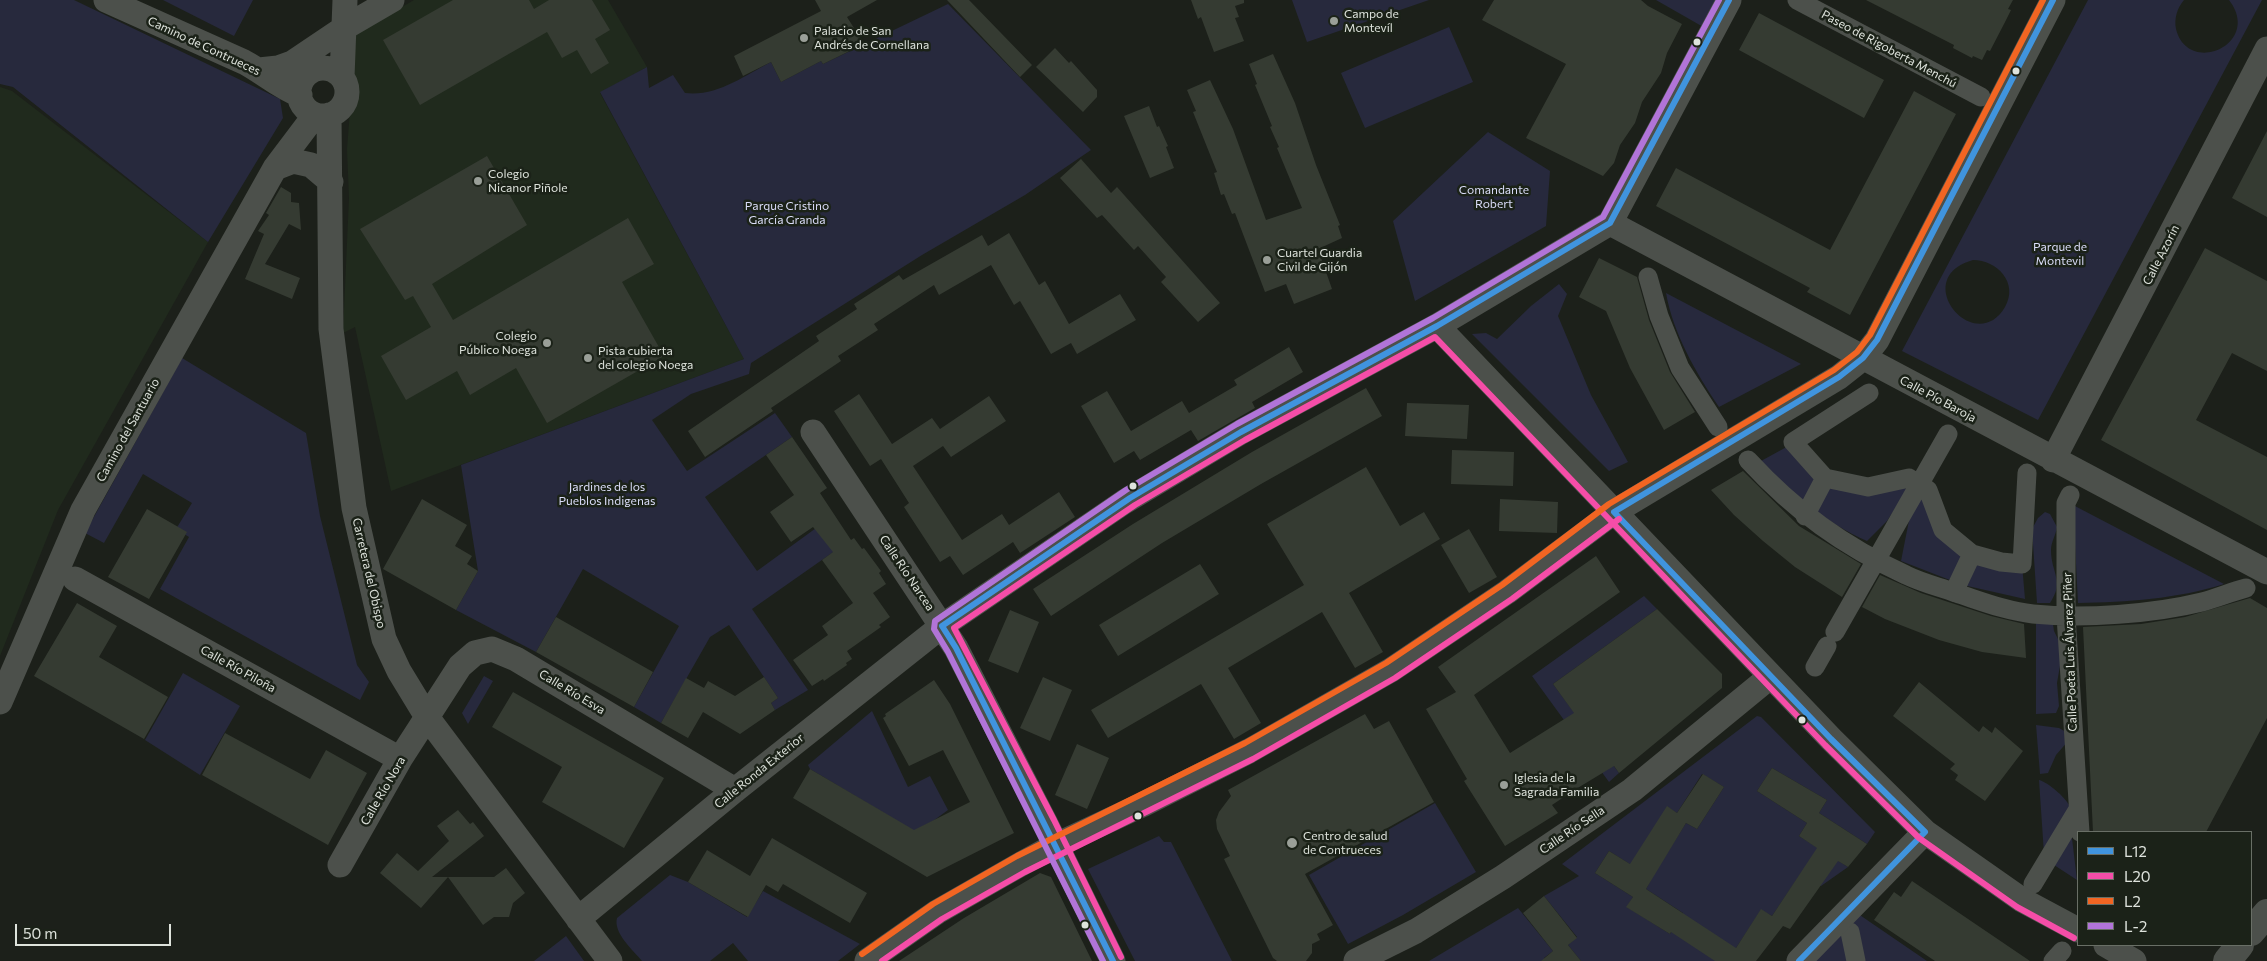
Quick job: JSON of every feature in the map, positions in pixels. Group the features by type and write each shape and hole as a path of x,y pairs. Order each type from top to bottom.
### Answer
{"street":[{"name":"Camino de Contrueces","path":"106,0 259,70 285,89 300,95"},
{"path":"334,34 342,77 348,92 346,100 337,112 322,115 304,106 300,95 302,82 307,68 334,34 345,0"},
{"path":"334,34 392,0"},
{"path":"1610,223 1730,0"},
{"name":"Paseo de Rigoberta Menchú","path":"1798,0 1981,97"},
{"path":"867,961 937,912 1056,845 1142,805 1249,751 1391,670 1508,592 1614,512 1839,377 1863,358 1877,340 2053,0"},
{"name":"Calle Azorín","path":"2053,460 2267,49"},
{"path":"259,70 278,68 328,69 342,77"},
{"name":"Camino del Santuario","path":"0,702 83,510 275,168 322,115"},
{"name":"Carretera del Obispo","path":"322,115 331,182 331,329 354,508 384,639 399,670 427,717 610,961"},
{"path":"275,168 293,161 310,165 331,182"},
{"name":"Calle Ronda Exterior","path":"578,919 735,790 942,626 1130,498 1241,432 1437,326 1610,223"},
{"name":"Calle Pío Baroja","path":"1610,223 2267,572"},
{"path":"1648,277 1659,316 1680,368 1718,428"},
{"path":"1437,326 1771,676 1926,832 2022,900 2077,929"},
{"path":"1869,393 1793,442 1825,478 1868,487 1909,478 1928,490 1944,530 1972,554 2001,562 2022,564 2027,473"},
{"name":"Calle Río Narcea","path":"813,432 956,648 1113,961"},
{"path":"1815,667 1948,434"},
{"path":"1748,460 1768,482 1822,529 1907,576 1992,605 2031,614 2066,616 2162,609 2203,602 2246,588"},
{"path":"1805,516 1825,478"},
{"name":"Calle Poeta Luis Álvarez Piñer","path":"2070,495 2066,504 2066,616 2077,811 2080,831"},
{"path":"1954,592 1972,554"},
{"name":"Calle Río Piloña","path":"75,578 400,759"},
{"name":"Calle Río Esva","path":"427,717 466,659 476,653 492,649 516,659 735,790"},
{"name":"Calle Río Sella","path":"1356,961 1416,931 1504,877 1632,790 1771,676"},
{"name":"Calle Río Nora","path":"340,865 400,759 427,717"},
{"path":"2033,884 2077,811"},
{"path":"1799,961 1926,832"},
{"path":"2252,931 2267,913"},
{"path":"1850,932 1856,961"},
{"path":"2108,946 2134,961"},
{"path":"2227,961 2239,946"}],"shaded area":[{"path":"414,0 608,0 647,67 600,93 744,359 391,491 355,327 343,333 349,198 347,149 356,34"},
{"path":"0,87 12,91 208,242 58,510 0,656"}],"green space":[{"path":"0,0 74,0 280,99 283,118 208,242 13,87 0,84"},
{"path":"163,0 253,0 234,36"},
{"name":"Campo de Montevíl","path":"1292,0 1429,0 1307,42"},
{"path":"1656,0 1729,0 1712,32"},
{"name":"Parque de Montevil","path":"2088,0 2184,0 2175,21 2176,29 2183,43 2194,51 2207,53 2220,49 2230,41 2237,30 2237,16 2229,0 2262,0 2038,420 1902,351","holes":["1973,260 1990,264 2003,274 2007,282 2009,298 2005,307 1992,320 1978,324 1965,319 1953,309 1947,296 1946,282 1954,269"]},
{"path":"948,4 1091,150 1025,195 922,255 751,363 749,374 691,394 652,420 687,471 775,413 792,437 705,497 757,571 834,515 849,541 752,609 808,690 775,710 771,703 778,698 729,625 710,637 661,723 634,707 679,626 583,569 536,652 456,610 478,571 461,465 744,359 600,92 647,67 649,88 673,75 685,93 708,92 719,89 771,62 781,82 821,61 823,64"},
{"path":"1449,27 1473,82 1365,128 1341,73"},
{"name":"Comandante Robert","path":"1488,132 1550,171 1546,226 1415,301 1393,221"},
{"path":"1559,284 1567,294 1558,316 1591,395 1628,462 1609,471 1472,334 1486,333 1497,339 1531,306"},
{"path":"1666,293 1801,364 1719,407 1686,352 1674,323"},
{"path":"182,358 306,433 320,516 357,665 369,682 360,700 160,589 189,537 176,529 192,503 143,474 104,543 85,533"},
{"path":"1792,444 1821,477 1902,484 1907,490 1887,521 1867,541 1823,516 1784,484 1761,461"},
{"path":"1920,492 1965,553 1955,582 1901,561 1914,495"},
{"path":"2073,505 2224,584 2152,599 2078,603"},
{"path":"2045,512 2050,514 2057,527 2051,550 2057,583 2050,603 2037,603 2032,529 2038,518"},
{"path":"1977,555 2022,564 2025,599 1963,585"},
{"path":"1644,596 1657,609 1553,684 1619,773 1609,782 1532,676"},
{"path":"2036,616 2052,618 2054,631 2061,645 2061,660 2057,683 2059,706 2056,713 2036,714"},
{"path":"183,673 240,706 200,775 145,740"},
{"path":"484,676 493,681 468,724 462,713"},
{"path":"872,711 908,787 930,776 948,810 914,831 810,769 808,765"},
{"path":"1757,716 1761,717 1875,832 1867,844 1819,813 1827,800 1772,768 1757,791 1807,823 1799,836 1848,867 1821,886 1801,873 1772,916 1761,910 1736,948 1715,961 1581,961 1568,945 1577,937 1544,896 1579,876 1562,864","holes":["1702,774 1724,787 1697,829 1686,823 1662,861 1667,807 1677,813","1609,851 1652,878 1646,889 1683,913 1670,934 1627,907 1633,897 1595,873"]},
{"path":"2036,725 2059,728 2066,732 2069,740 2056,755 2048,773 2040,774"},
{"path":"2039,780 2058,792 2071,809 2044,854"},
{"path":"1435,803 1476,872 1403,915 1348,944 1309,875"},
{"path":"2071,830 2077,880 2051,863"},
{"path":"1159,836 1164,842 1171,842 1232,961 1135,961 1088,869"},
{"path":"670,875 688,882 747,917 763,891 860,944 838,961 748,961 733,943 710,961 642,961 621,935 618,929 617,918"},
{"path":"1518,908 1553,951 1544,958 1545,961 1429,961"},
{"path":"1851,909 1927,961 1799,961"},
{"path":"566,936 584,961 534,961"}],"building":[{"path":"453,0 529,0 534,9 549,0 592,0 610,30 595,39 609,63 591,74 577,50 562,58 547,32 420,105 383,40"},
{"name":"Palacio de San Andrés de Cornellana","path":"815,0 877,0 847,17 864,44 823,64 821,61 781,82 771,62 743,76 734,56 821,11"},
{"path":"947,0 969,0 1032,65 1020,77"},
{"path":"1191,0 1244,0 1244,3 1235,6 1239,17 1235,18 1244,41 1214,52 1201,17 1198,19"},
{"path":"1494,0 1641,0 1648,6 1682,24 1667,53 1661,73 1642,102 1635,123 1620,145 1614,163 1603,176 1526,138 1566,64 1482,20"},
{"path":"1866,0 2013,0 2008,9 2011,10 2004,24 1990,51 1987,50 1982,60 1973,56 1972,58 1953,48 1954,45"},
{"path":"1759,13 1884,80 1864,118 1739,50"},
{"path":"1055,48 1069,63 1071,61 1097,90 1097,97 1083,112 1036,67"},
{"path":"1273,54 1295,103 1316,165 1340,225 1338,226 1342,238 1318,249 1332,289 1294,304 1286,284 1265,292 1235,213 1232,214 1224,194 1221,195 1214,173 1217,172 1193,112 1196,111 1187,90 1210,80 1233,129 1266,220 1302,208 1277,148 1279,147 1270,127 1272,126 1255,85 1257,84 1249,64"},
{"path":"1914,91 1956,114 1850,315 1807,292 1810,288 1656,206 1676,168 1830,250"},
{"path":"1149,106 1157,127 1159,126 1168,146 1166,147 1174,168 1150,178 1124,116"},
{"path":"2267,131 2267,217 2232,198"},
{"path":"487,156 527,225 432,284 453,320 628,218 654,264 622,282 664,356 547,423 516,368 470,395 457,371 406,400 381,356 431,327 413,296 405,300 360,229"},
{"path":"1081,159 1111,193 1117,187 1220,303 1198,322 1161,282 1166,277 1138,246 1134,250 1102,215 1097,218 1060,178"},
{"path":"281,187 291,193 291,202 299,203 301,230 289,224 265,264 300,278 292,299 245,279 264,234 258,231 269,215 266,213"},
{"path":"1009,233 1039,285 1045,281 1069,324 1120,294 1136,320 1077,354 1071,343 1051,354 1020,301 1014,305 991,265 939,295 934,285 874,324 878,330 838,356 841,361 771,408 773,411 705,457 688,431 819,341 816,336 857,309 854,304 899,275 903,280 982,235 988,246"},
{"path":"2205,248 2267,281 2267,371 2232,353 2196,420 2267,457 2267,530 2101,440"},
{"path":"1599,258 1637,277 1649,320 1670,372 1695,412 1664,430 1630,368 1606,311 1579,297"},
{"path":"1289,347 1303,372 1252,402 1255,408 1198,441 1191,430 1140,460 1134,451 1114,463 1081,406 1107,391 1131,431 1182,401 1189,413 1237,385 1234,380"},
{"path":"1366,388 1382,416 1261,484 1162,543 1051,616 1033,589 1133,524 1252,452"},
{"path":"859,394 892,444 932,418 940,429 989,396 1006,421 951,457 943,446 913,466 962,540 1002,514 1009,525 1059,492 1075,517 1020,553 1013,542 963,575 950,556 940,562 904,507 909,503 881,459 870,466 834,411"},
{"path":"1407,403 1469,405 1467,439 1405,436"},
{"path":"792,437 827,488 820,493 851,540 854,538 862,549 864,548 881,571 879,573 886,584 873,593 890,617 879,625 881,627 847,651 852,659 846,663 847,665 824,681 823,679 812,686 793,660 828,635 822,626 853,603 822,560 833,552 813,527 791,542 770,512 794,495 766,455"},
{"path":"1452,450 1514,452 1513,486 1451,484"},
{"path":"1366,467 1400,526 1424,512 1440,539 1349,593 1383,652 1355,668 1322,612 1228,668 1261,723 1234,739 1201,684 1108,738 1091,710 1304,585 1267,524"},
{"path":"1743,471 1799,526 1861,564 1842,597 1795,567 1763,541 1734,515 1711,490"},
{"path":"422,499 467,525 455,546 472,556 467,564 478,571 456,610 383,569"},
{"path":"1500,499 1558,502 1557,533 1499,531"},
{"path":"147,509 187,532 149,599 108,577"},
{"path":"1469,529 1497,577 1469,593 1441,545"},
{"path":"1596,556 1620,592 1474,695 1510,753 1574,713 1553,684 1657,609 1722,674 1722,688 1619,773 1614,766 1576,789 1552,805 1558,813 1505,846 1464,781 1467,779 1426,709 1456,692 1438,667"},
{"path":"1200,564 1219,594 1118,656 1099,625"},
{"path":"1880,575 1921,593 1991,616 2024,624 2026,658 1982,652 1939,640 1885,619 1862,607"},
{"path":"2250,598 2267,608 2267,718 2207,831 2093,831 2083,627 2141,624 2185,617"},
{"path":"77,603 117,626 99,657 168,697 144,739 34,676"},
{"path":"1010,610 1039,622 1018,673 988,661"},
{"path":"556,617 653,672 634,707 536,652"},
{"path":"764,677 778,698 771,703 775,710 740,734 703,712 688,738 661,723 686,678 704,688 708,681 735,696"},
{"path":"1043,677 1072,690 1050,741 1020,728"},
{"path":"934,680 950,704 1014,833 927,877 793,798 810,769 914,830 970,802 943,750 909,766 883,718 886,716 885,714"},
{"path":"1919,682 1979,732 1983,726 1992,733 1995,727 2023,751 1985,801 1955,780 1958,775 1950,769 1955,764 1893,716"},
{"path":"513,692 664,778 624,848 542,802 562,767 492,727"},
{"name":"Centro de salud de Contrueces","path":"1365,714 1374,729 1389,721 1434,802 1305,874 1333,925 1317,934 1320,940 1312,944 1312,953 1306,961 1277,961 1273,958 1224,859 1230,856 1217,829 1216,820 1219,812 1231,796 1228,790"},
{"path":"225,733 310,779 326,750 367,773 328,845 202,775"},
{"path":"1077,744 1109,758 1087,809 1055,795"},
{"path":"1772,768 1827,800 1819,813 1867,844 1848,867 1838,861 1790,929 1783,926 1756,961 1715,961 1671,932 1670,934 1626,907 1633,897 1595,873 1609,851 1630,864 1667,806 1677,813 1703,774 1724,787 1697,829 1686,823 1646,889 1736,948 1761,909 1772,916 1817,848 1799,836 1807,823 1757,791"},
{"path":"458,810 470,824 473,822 484,836 432,877 448,877 421,908 380,873 397,853 418,871 449,841 437,826"},
{"path":"772,838 867,893 850,923 783,884 778,892 766,885 748,917 688,882 707,850 750,876"},
{"path":"506,868 525,893 513,903 509,917 494,917 483,925 448,877 494,877"},
{"path":"1040,873 1051,877 1092,961 899,961 964,918"},
{"path":"1912,881 2030,961 1935,961 1874,920 1894,892 1901,897"},
{"path":"1544,896 1577,938 1568,945 1581,961 1541,961 1553,951 1523,913"}],"transit line":[{"name":"L-2","path":"1103,961 948,652 934,629 935,621 1126,490 1237,424 1433,318 1603,217 1719,0"},
{"name":"L12","path":"1113,961 956,648 942,626 1130,498 1241,432 1437,326 1610,223 1729,0"},
{"name":"L2","path":"862,954 933,904 1017,856 1245,743 1386,663 1502,585 1609,504 1834,370 1857,352 1870,335 2043,0"},
{"name":"L12","path":"1799,961 1925,832 1831,739 1614,512 1839,377 1863,358 1877,340 2053,0"},
{"name":"L20","path":"1121,957 1054,820 954,628 1135,505 1245,440 1435,337 1825,745 1919,838 2017,907 2074,938"},
{"name":"L20","path":"882,961 942,919 1025,872 1253,759 1395,678 1512,599 1619,519"}],"place":[{"name":"Campo de Montevíl","path":"1334,21"},
{"name":"Palacio de San Andrés de Cornellana","path":"804,38"},
{"name":"Colegio Nicanor Piñole","path":"478,181"},
{"name":"Cuartel Guardia Civil de Gijón","path":"1267,260"},
{"name":"Colegio Público Noega","path":"547,343"},
{"name":"Pista cubierta del colegio Noega","path":"588,358"},
{"name":"Iglesia de la Sagrada Familia","path":"1504,785"},
{"name":"Centro de salud de Contrueces","path":"1292,843"}],"park label":[{"name":"Parque Cristino García Granda","path":"787,213"},
{"name":"Jardines de los Pueblos Indigenas","path":"607,494"}]}
